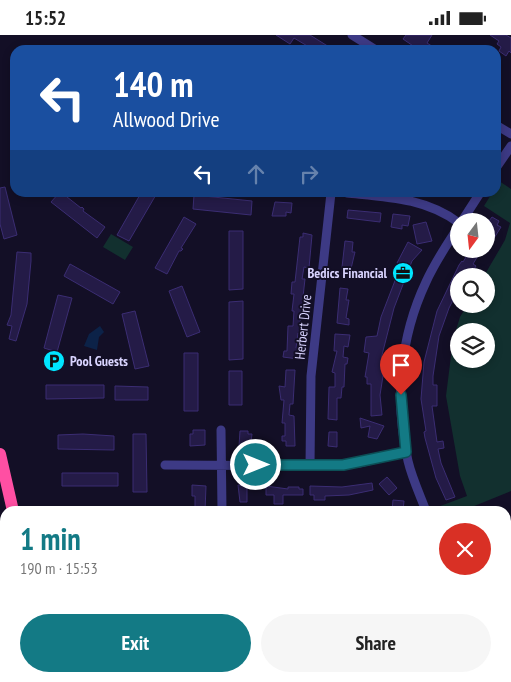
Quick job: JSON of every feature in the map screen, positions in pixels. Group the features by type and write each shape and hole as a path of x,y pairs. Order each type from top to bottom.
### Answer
{"highway":[{"path":"0,454 12,506"}],"street":[{"path":"352,35 368,45"},
{"path":"501,161 511,146"},
{"name":"Herbert Drive","path":"310,465 311,376 331,197"},
{"path":"392,197 426,205 450,217"},
{"path":"467,213 477,197"},
{"path":"424,506 408,463 406,452 401,395 405,344 410,322 426,280 450,240"},
{"path":"221,430 222,506"},
{"path":"165,465 351,464 406,452"}],"green space":[{"path":"501,182 511,189 511,491 474,506 440,506 467,496 460,476 446,396 450,364 450,368 495,368 495,323 458,323 462,313 495,313 495,268 489,268 505,240 510,223 484,206 490,197 501,197"},
{"path":"111,234 133,247 125,260 103,247"}],"water":[{"path":"100,326 104,332 99,337 97,350 84,346 89,334"}],"building":[{"path":"276,35 310,35 326,45 306,45 294,38 290,44"},
{"path":"406,35 432,35 427,43 430,45 412,45 403,39"},
{"path":"490,35 506,35 511,38 511,53 509,51 506,56 501,52 501,45 497,44 499,41"},
{"path":"5,187 17,235 4,239 0,224 0,188"},
{"path":"55,197 67,197 105,227 97,238 51,202"},
{"path":"139,197 155,197 129,241 117,235"},
{"path":"194,197 252,201 251,215 193,209"},
{"path":"275,202 292,203 291,213 286,212 286,216 272,216"},
{"path":"348,210 381,213 380,222 347,218"},
{"path":"393,214 410,216 408,226 402,225 402,229 391,227"},
{"path":"184,217 196,224 167,274 155,268"},
{"path":"495,219 499,221 497,225 501,227 495,237"},
{"path":"426,222 432,241 417,244 413,225"},
{"path":"229,231 243,231 243,289 229,290"},
{"path":"303,233 312,235 309,268 304,267 302,279 305,279 300,323 302,323 301,334 298,333 296,348 299,348 298,359 283,357 284,351 287,351 288,326 293,326 294,294 291,294 292,282 295,282 300,237 303,237"},
{"path":"345,241 353,242 352,252 355,252 349,277 341,276"},
{"path":"408,242 422,250 412,261 394,308 382,355 383,376 380,395 382,415 371,416 371,384 367,384 367,377 365,377 369,353 364,352 366,337 377,336 381,317 401,265 397,263"},
{"path":"17,252 31,253 31,261 27,304 16,341 9,339 12,326 7,325 11,315"},
{"path":"465,258 477,258 473,264 476,266 475,268 458,268"},
{"path":"70,264 120,292 113,304 64,276"},
{"path":"450,284 450,306 439,336 433,376 433,385 437,385 437,406 432,406 437,442 443,441 444,448 438,449 441,463 455,497 446,500 436,478 425,438 424,432 426,431 421,399 424,362 437,311"},
{"path":"182,286 200,332 187,337 169,291"},
{"path":"340,288 348,289 346,300 349,300 346,318 349,319 349,325 337,323"},
{"path":"58,295 72,298 57,352 44,348"},
{"path":"243,301 243,359 229,360 229,302"},
{"path":"135,311 149,366 135,369 122,314"},
{"path":"335,334 350,335 348,347 344,346 343,357 348,358 347,364 345,364 344,387 342,387 341,398 337,398 337,420 328,419 329,387 335,387 335,373 332,372 337,351 334,351"},
{"path":"184,353 198,353 198,411 184,411"},
{"path":"286,370 295,370 293,404 290,404 289,415 294,416 295,446 286,446 286,441 282,441 282,436 285,436 285,423 282,423 284,400 281,400 279,386 285,387"},
{"path":"229,371 242,371 242,405 229,405"},
{"path":"46,385 104,385 104,398 46,399"},
{"path":"115,386 148,387 148,400 115,400"},
{"path":"360,418 384,426 377,439 368,437 370,426 361,428"},
{"path":"193,430 205,430 205,445 190,446 190,434 193,434"},
{"path":"240,431 248,431 248,434 252,434 251,442 247,442 247,446 239,446"},
{"path":"329,432 337,432 337,447 328,446"},
{"path":"133,434 146,434 147,492 133,492"},
{"path":"58,435 114,436 114,450 58,449"},
{"path":"62,473 118,473 118,486 62,486"},
{"path":"387,477 397,488 389,495 379,484"},
{"path":"372,483 373,490 349,495 325,496 325,500 314,500 314,495 310,495 310,486 342,487"},
{"path":"192,485 206,486 205,506 195,506 195,496 192,496"},
{"path":"238,485 247,486 247,502 240,502"},
{"path":"266,486 288,489 288,487 299,487 299,489 303,489 303,495 283,495 283,504 274,504 274,495 266,495"},
{"path":"393,500 404,501 404,506 392,506"}],"place":[{"name":"Bedics Financial","path":"403,273"},
{"name":"Pool Guests","path":"54,361"}],"route":[{"path":"256,465 343,465 406,452 401,395"}]}
